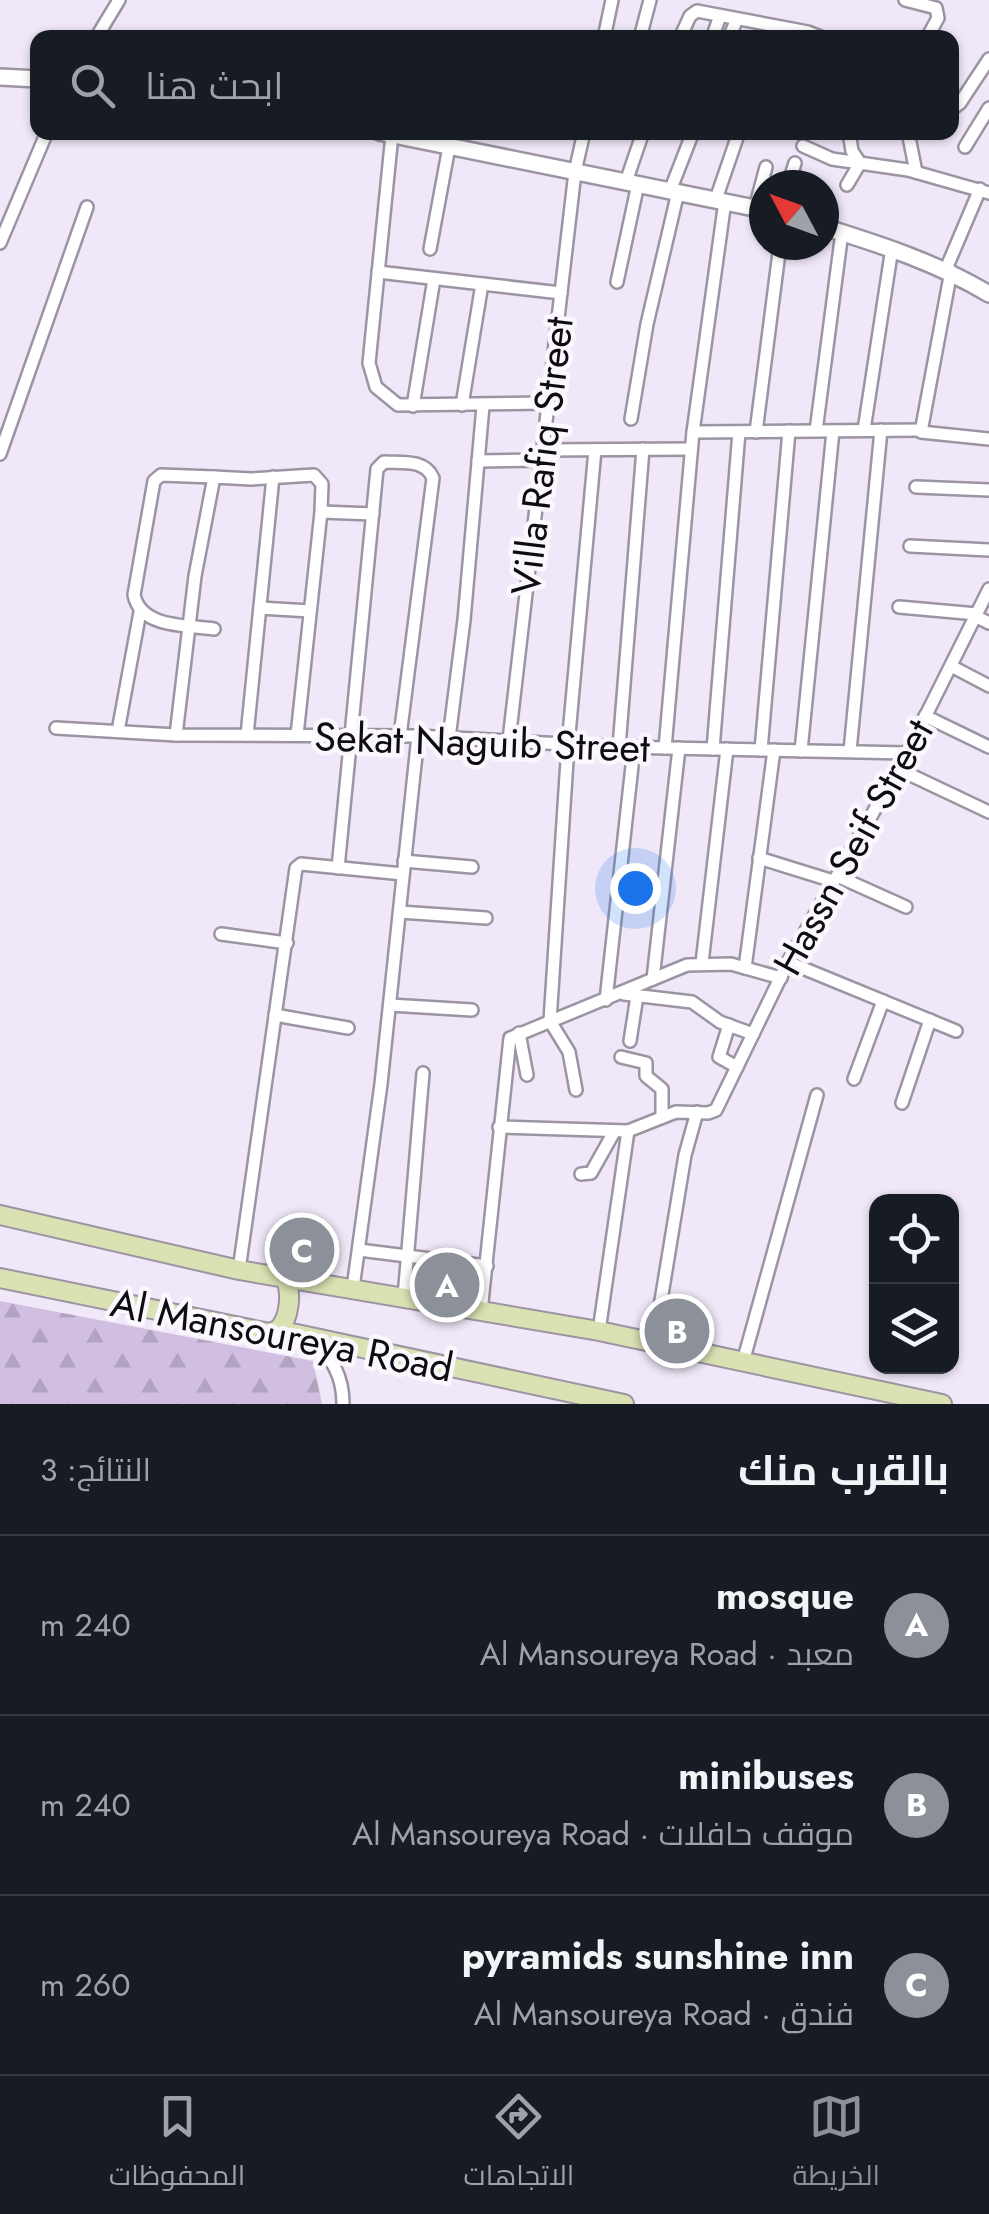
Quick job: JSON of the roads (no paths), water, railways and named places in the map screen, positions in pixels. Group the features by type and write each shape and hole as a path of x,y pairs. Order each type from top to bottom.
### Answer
{"main road":[{"name":"Al Mansoureya Road","path":"0,1215 239,1270 599,1331 942,1404"},
{"path":"278,1330 285,1322 290,1289 285,1277"},
{"name":"Al Mansoureya Road","path":"0,1278 206,1322 269,1333 278,1330 624,1404"}],"street":[{"path":"101,30 120,0"},
{"path":"606,30 612,0"},
{"path":"642,30 650,0"},
{"path":"904,0 929,2 936,8 938,15 931,30"},
{"path":"684,30 697,11 775,30"},
{"path":"715,30 720,16"},
{"path":"732,30 737,18"},
{"path":"959,105 989,59"},
{"path":"0,77 30,79"},
{"path":"965,147 989,108"},
{"path":"0,243 44,140"},
{"path":"386,140 371,376 384,397 398,405 548,403"},
{"path":"415,140 749,207"},
{"name":"Villa Rafiq Street","path":"509,740 575,172 582,140"},
{"path":"617,282 642,140"},
{"path":"632,419 674,191 690,140"},
{"path":"665,748 691,449 720,200 737,140"},
{"path":"850,140 860,163"},
{"path":"910,140 916,172"},
{"path":"804,146 822,156 916,172 984,191 951,272 921,430 925,435 989,439"},
{"path":"430,249 449,147"},
{"path":"793,170 795,163"},
{"path":"847,185 860,163"},
{"path":"765,170 766,166"},
{"path":"0,454 87,207"},
{"path":"839,231 989,284"},
{"path":"816,431 842,232"},
{"path":"864,430 892,248"},
{"path":"756,432 778,260"},
{"path":"378,272 561,294"},
{"path":"951,272 989,294"},
{"path":"413,406 434,278"},
{"path":"462,404 482,284"},
{"path":"450,738 484,406"},
{"path":"850,752 881,430"},
{"path":"693,432 921,430"},
{"path":"745,968 759,858 788,431"},
{"path":"802,750 833,431"},
{"path":"702,963 720,749 738,432"},
{"path":"478,461 595,450 691,449"},
{"path":"576,1090 569,1052 550,1022 568,746 595,450"},
{"path":"618,747 643,450"},
{"path":"338,868 380,464 420,464 432,478 400,736"},
{"path":"118,731 140,612 134,595 154,481 161,476 317,476 322,484 321,512 297,735"},
{"path":"176,735 188,625 214,477"},
{"path":"247,734 273,477"},
{"path":"916,487 989,490"},
{"path":"321,512 372,514"},
{"path":"910,546 989,550"},
{"name":"Hassn Seif Street","path":"697,1112 712,1112 718,1107 788,962 898,770 989,589"},
{"path":"899,607 976,615 989,623"},
{"path":"260,608 310,612"},
{"path":"140,612 150,619 214,629"},
{"path":"950,666 989,686"},
{"path":"925,716 989,747"},
{"name":"Sekat Naguib Street","path":"56,728 176,735 418,736 634,748 907,752"},
{"path":"353,1288 390,1005 418,736"},
{"path":"606,1000 634,748"},
{"path":"653,979 679,748"},
{"path":"898,770 989,812"},
{"path":"759,858 835,879 906,907"},
{"path":"239,1270 296,868 301,864 338,868 472,867"},
{"path":"400,912 486,918"},
{"path":"220,934 286,943"},
{"path":"788,962 956,1031"},
{"path":"481,1311 510,1038 702,963 745,968 781,978"},
{"path":"620,994 692,1002 729,1025 753,1034"},
{"path":"630,1041 637,996"},
{"path":"854,1079 884,1001"},
{"path":"390,1005 472,1010"},
{"path":"276,1015 348,1028"},
{"path":"902,1103 930,1020"},
{"path":"729,1025 719,1057 737,1067"},
{"path":"519,1032 526,1076"},
{"path":"620,1058 646,1063 646,1078 662,1088 662,1117"},
{"path":"404,1297 423,1072"},
{"path":"742,1362 817,1095"},
{"path":"499,1128 621,1131 676,1112 697,1112 685,1155 654,1343"},
{"path":"581,1174 591,1172 621,1131"},
{"path":"599,1331 621,1131"},
{"path":"358,1250 487,1266"},
{"path":"312,1338 330,1357 340,1376 343,1404"}],"place":[{"name":"pyramids sunshine inn","path":"302,1250"},
{"name":"mosque","path":"447,1285"},
{"name":"minibuses","path":"677,1331"}]}
